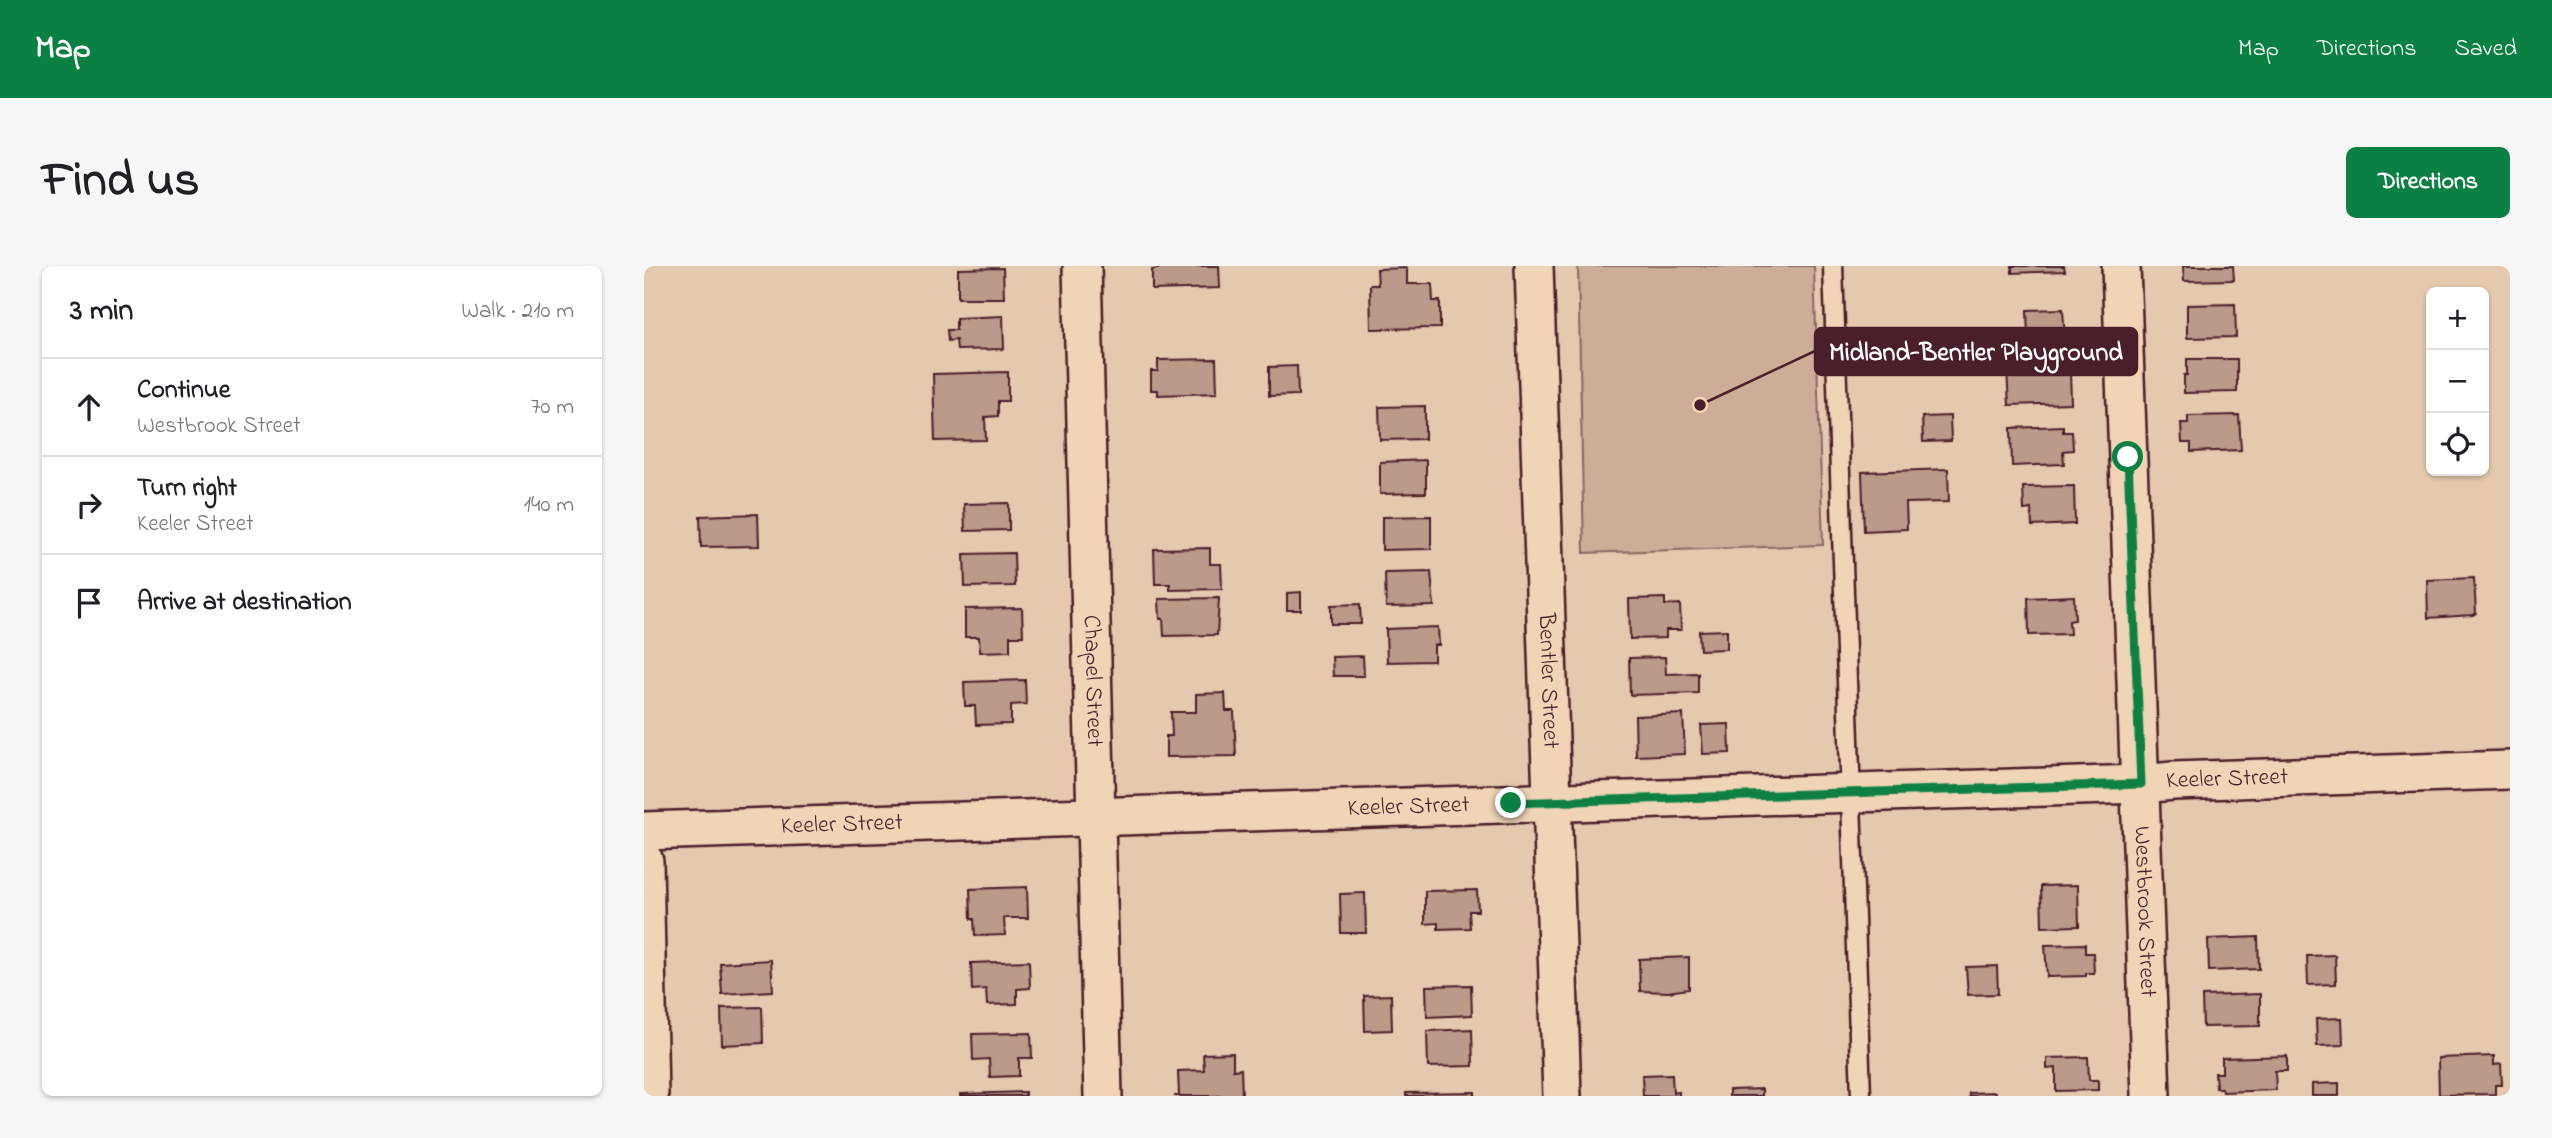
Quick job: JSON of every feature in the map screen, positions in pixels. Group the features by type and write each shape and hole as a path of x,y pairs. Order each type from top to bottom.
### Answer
{"street":[{"name":"Chapel Street","path":"1082,266 1103,1096"},
{"name":"Bentler Street","path":"1534,266 1562,1096"},
{"name":"Westbrook Street","path":"2121,266 2151,1096"},
{"name":"Keeler Street","path":"644,831 2510,770"},
{"path":"644,861 649,1096"}],"lane":[{"path":"1833,266 1861,1096"}],"shaded area":[{"path":"1578,266 1814,266 1823,545 1584,553"}],"building":[{"path":"1158,266 1219,266 1220,288 1152,290 1152,270 1158,269"},
{"path":"2012,266 2064,266 2065,271 2012,273"},
{"path":"2183,266 2233,266 2234,280 2184,281"},
{"path":"1003,268 1004,298 958,298 958,269"},
{"path":"1407,268 1407,284 1432,284 1433,301 1440,301 1440,328 1371,329 1370,285 1378,285 1377,269"},
{"path":"2235,304 2236,337 2187,338 2187,305"},
{"path":"2063,309 2065,339 2028,340 2027,310"},
{"path":"1003,316 1004,349 957,350 956,340 948,341 947,330 956,330 956,318"},
{"path":"1216,359 1217,393 1158,395 1158,390 1151,390 1151,371 1158,371 1158,360"},
{"path":"2187,359 2237,359 2237,392 2184,393"},
{"path":"1297,366 1298,395 1269,396 1269,367"},
{"path":"2070,368 2071,403 2009,405 2007,370"},
{"path":"1008,372 1008,401 998,401 998,416 985,417 986,440 935,441 933,374"},
{"path":"1425,406 1425,439 1380,440 1379,407"},
{"path":"2239,415 2241,450 2191,452 2191,443 2182,443 2181,423 2188,423 2188,416"},
{"path":"1950,416 1951,441 1923,442 1922,417"},
{"path":"2063,426 2063,432 2072,432 2073,450 2063,451 2064,464 2012,466 2011,428"},
{"path":"1426,460 1426,493 1380,494 1380,462"},
{"path":"1948,469 1949,502 1906,503 1907,529 1864,531 1862,472"},
{"path":"2074,486 2075,524 2032,526 2031,509 2024,510 2023,487"},
{"path":"1009,503 1009,530 965,531 964,504"},
{"path":"758,514 759,546 701,547 700,516"},
{"path":"1431,516 1431,549 1382,550 1382,517"},
{"path":"1210,548 1210,564 1221,564 1222,589 1170,590 1170,584 1155,584 1154,549"},
{"path":"1014,553 1015,586 965,587 964,554"},
{"path":"1431,572 1434,606 1386,607 1385,573"},
{"path":"2474,578 2476,613 2428,618 2427,580"},
{"path":"1301,592 1301,610 1287,610 1287,593"},
{"path":"2074,596 2075,620 2069,621 2070,634 2029,635 2028,598"},
{"path":"1219,598 1217,635 1164,636 1159,599"},
{"path":"1665,598 1665,605 1680,604 1681,630 1666,630 1666,638 1630,639 1629,599"},
{"path":"1360,604 1361,624 1331,624 1331,605"},
{"path":"1022,608 1023,636 1010,636 1010,651 980,652 979,637 965,637 965,609"},
{"path":"1438,627 1439,645 1434,645 1434,661 1387,662 1386,629"},
{"path":"1727,630 1727,649 1700,650 1699,631"},
{"path":"1363,656 1364,676 1333,676 1332,657"},
{"path":"1665,657 1666,674 1698,673 1698,693 1630,695 1629,658"},
{"path":"1025,680 1026,704 1011,705 1011,724 976,725 975,706 965,706 964,682"},
{"path":"1225,693 1226,711 1234,711 1236,756 1166,757 1166,736 1172,736 1171,712 1196,712 1196,694"},
{"path":"1683,714 1685,754 1636,756 1635,716"},
{"path":"1729,724 1730,753 1703,754 1701,725"},
{"path":"2078,885 2079,926 2042,927 2041,886"},
{"path":"1027,887 1028,918 1004,918 1005,935 975,936 974,919 971,919 970,889"},
{"path":"1477,890 1478,911 1469,911 1470,928 1438,929 1438,923 1425,924 1425,891"},
{"path":"1365,893 1366,933 1341,933 1340,894"},
{"path":"2258,937 2259,969 2209,971 2208,939"},
{"path":"2085,944 2085,953 2093,953 2094,973 2086,973 2086,976 2047,977 2045,945"},
{"path":"2335,955 2336,984 2308,985 2307,956"},
{"path":"1689,957 1689,989 1668,992 1640,991 1639,959"},
{"path":"771,960 773,991 722,994 720,963"},
{"path":"1029,961 1030,988 1017,989 1017,1004 987,1005 986,989 972,990 971,963"},
{"path":"1997,966 1998,994 1968,995 1966,967"},
{"path":"1471,985 1472,1015 1427,1017 1426,986"},
{"path":"2260,994 2260,1026 2203,1027 2202,996"},
{"path":"1391,995 1392,1030 1365,1031 1364,996"},
{"path":"762,1007 763,1043 722,1045 721,1008"},
{"path":"2342,1018 2343,1045 2317,1046 2316,1019"},
{"path":"1472,1029 1473,1066 1428,1067 1427,1031"},
{"path":"1031,1033 1032,1058 1019,1058 1019,1076 990,1077 989,1059 973,1060 972,1034"},
{"path":"1233,1053 1233,1070 1241,1069 1242,1096 1179,1096 1178,1071 1204,1070 1203,1054"},
{"path":"2287,1056 2287,1071 2275,1071 2276,1090 2223,1092 2222,1088 2216,1088 2215,1073 2222,1073 2222,1058"},
{"path":"2494,1056 2494,1065 2501,1064 2502,1085 2495,1085 2495,1094 2439,1095 2438,1058"},
{"path":"2088,1057 2089,1080 2098,1080 2098,1090 2056,1091 2056,1068 2047,1069 2047,1058"},
{"path":"1672,1074 1673,1093 1679,1092 1679,1096 1643,1096 1642,1075"},
{"path":"2339,1083 2339,1096 2312,1096 2312,1084"},
{"path":"1762,1089 1762,1096 1729,1096 1729,1090"},
{"path":"1025,1092 1025,1096 960,1096 960,1094"},
{"path":"1475,1092 1475,1096 1406,1096 1406,1093"},
{"path":"1995,1092 1995,1096 1969,1096 1969,1093"}],"place":[{"name":"Midland-Bentler Playground","path":"1700,405"}],"route":[{"path":"1511,803 2141,784 2128,457"}]}
